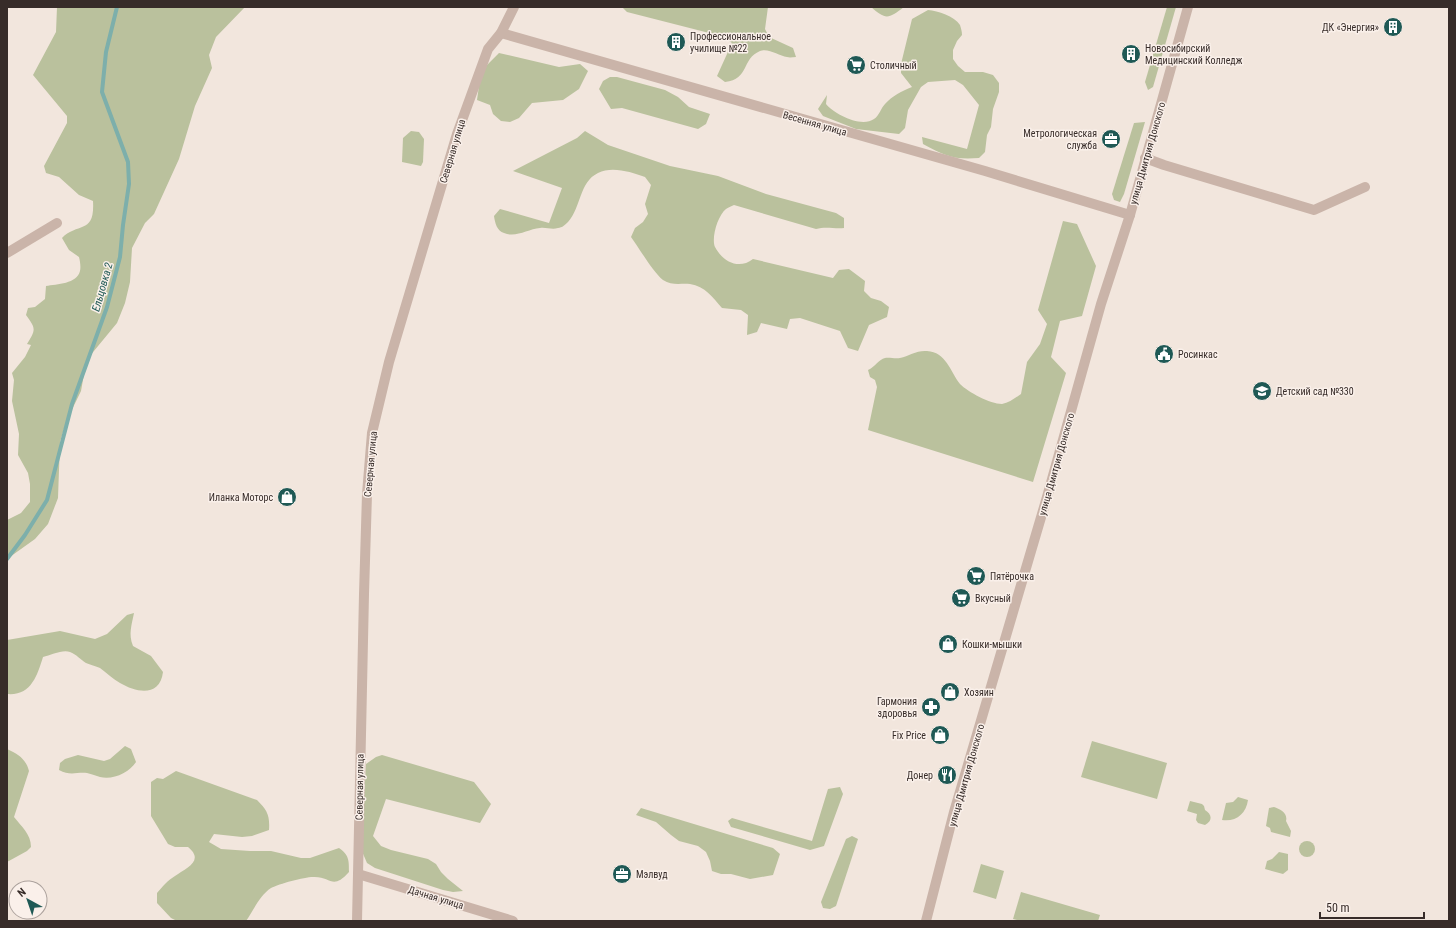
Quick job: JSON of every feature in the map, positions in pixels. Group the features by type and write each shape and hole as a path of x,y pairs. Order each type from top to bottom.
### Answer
{"street":[{"name":"Северная улица","path":"357,921 364,594 367,494 371,437 389,362 457,134 488,49 501,33 514,7"},
{"name":"улица Дмитрия Донского","path":"926,921 954,812 1047,497 1100,304 1130,215 1188,7"},
{"name":"Весенняя улица","path":"501,33 1007,178 1130,215"},
{"path":"1145,158 1314,210 1365,187"},
{"path":"7,253 57,223"},
{"name":"Дачная улица","path":"358,874 513,921"}],"green space":[{"path":"57,7 245,7 216,37 209,55 212,68 195,106 179,159 154,214 145,223 132,248 130,282 125,303 117,323 89,357 86,363 81,391 66,422 60,442 58,498 48,524 35,539 7,559 7,520 21,513 30,502 30,484 28,473 18,455 19,434 12,401 14,380 12,373 25,357 31,345 27,344 34,329 32,323 26,315 28,308 35,307 45,299 46,286 66,283 75,279 78,275 80,271 79,257 69,250 62,238 68,233 88,223 93,212 93,201 79,195 59,177 46,173 44,166 67,123 67,116 33,75 56,32"},
{"path":"622,7 768,7 765,29 769,37 793,48 796,57 788,57 763,50 760,51 750,59 738,77 725,82 717,76 732,43 721,36 627,12"},
{"path":"871,7 904,7 890,16 884,16"},
{"path":"1167,7 1176,7 1153,87 1148,90 1145,82"},
{"path":"928,10 946,14 960,25 962,35 957,41 953,50 953,59 958,66 965,72 983,72 993,75 999,83 999,92 993,109 991,127 987,135 985,152 979,158 956,158 938,152 923,144 922,137 967,149 979,105 963,85 955,80 928,82 921,87 908,110 905,128 899,134 856,129 823,116 818,109 827,95 826,104 841,116 855,121 869,121 876,118 891,99 912,87 901,73 901,64 912,19"},
{"path":"499,53 559,67 580,64 588,71 579,89 563,100 532,103 519,118 510,122 501,121 493,114 490,105 477,100 479,86 485,67"},
{"path":"610,77 617,77 665,90 678,97 689,107 710,114 706,124 698,129 622,108 611,109 599,89 603,81"},
{"path":"1145,122 1124,194 1120,202 1114,200 1112,194 1134,123"},
{"path":"411,131 419,132 424,139 423,162 421,166 402,162 403,138"},
{"path":"585,131 608,145 670,166 718,176 766,194 836,213 844,218 844,228 816,229 734,205 726,209 720,216 714,238 715,247 722,257 732,263 737,264 742,264 753,259 833,278 839,270 849,269 865,281 864,291 871,298 881,301 889,307 887,317 869,325 858,351 848,348 840,331 800,318 790,319 787,329 761,323 757,332 747,335 748,315 741,310 722,308 700,287 690,284 673,284 666,282 651,266 631,237 635,228 643,222 648,214 645,204 651,185 645,177 628,172 609,170 598,173 592,177 587,182 576,210 564,226 554,229 540,228 518,234 504,233 498,229 494,216 500,209 549,223 562,188 513,171 577,138"},
{"path":"1063,221 1077,224 1096,266 1082,316 1060,321 1051,357 1066,373 1033,482 868,430 877,387 875,380 870,377 868,370 885,358 900,358 923,351 933,352 943,358 960,384 980,397 1002,404 1021,394 1027,362 1040,344 1047,324 1038,310"},
{"path":"134,613 131,625 133,646 151,656 163,672 161,680 153,689 140,691 133,689 117,681 100,668 86,663 72,653 64,651 43,657 32,683 22,692 7,694 7,640 60,631 95,639 107,634 127,615"},
{"path":"1092,741 1167,763 1157,799 1081,777"},
{"path":"125,746 131,749 136,762 133,766 120,775 105,778 87,773 70,773 59,770 60,763 65,759 78,755 104,761 110,759"},
{"path":"7,749 21,757 26,763 29,771 14,817 27,834 31,842 31,847 27,851 7,862"},
{"path":"382,755 474,782 491,804 480,823 386,799 373,836 381,846 428,859 436,864 448,879 463,891 453,892 443,890 375,868 367,863 361,849 366,764"},
{"path":"176,771 257,800 267,813 269,830 252,836 242,837 214,834 209,842 221,849 271,851 301,858 310,858 339,848 348,858 349,872 339,881 335,882 319,877 309,877 271,888 260,899 246,921 177,921 171,918 157,903 157,893 170,880 192,864 195,856 188,847 175,847 168,844 151,816 151,782 157,778 163,779"},
{"path":"840,787 843,794 824,846 810,850 731,827 728,821 732,818 812,841 828,789"},
{"path":"1238,797 1248,800 1243,813 1232,820 1222,820 1226,803 1233,802"},
{"path":"1190,801 1202,804 1204,806 1211,818 1208,823 1205,825 1198,823 1196,820 1197,814 1187,811"},
{"path":"1274,807 1281,810 1285,814 1286,821 1291,831 1290,837 1271,832 1270,828 1266,826 1269,808"},
{"path":"641,808 773,848 780,854 773,875 750,879 712,871 706,852 698,846 679,841 656,822 636,815"},
{"path":"852,836 858,839 836,906 830,909 823,908 821,902 846,839"},
{"path":"1307,841 1314,846 1315,849 1310,856 1307,857 1300,852 1299,849 1304,842"},
{"path":"1279,852 1288,854 1288,870 1283,874 1265,869 1267,861 1272,859"},
{"path":"981,864 1004,871 996,899 973,892"},
{"path":"1021,892 1100,915 1098,921 1021,921 1013,919"}],"waterway":[{"name":"Ельцовка 2","path":"7,559 25,535 47,500 72,404 107,307 120,257 129,184 128,162 102,92 106,52 117,7"}],"place":[{"name":"ДК «Энергия»","path":"1393,27"},
{"name":"Профессиональное училище №22","path":"676,42"},
{"name":"Новосибирский Медицинский Колледж","path":"1131,54"},
{"name":"Столичный","path":"856,65"},
{"name":"Метрологическая служба","path":"1111,139"},
{"name":"Росинкас","path":"1164,354"},
{"name":"Детский сад №330","path":"1262,391"},
{"name":"Иланка Моторс","path":"287,497"},
{"name":"Пятёрочка","path":"976,576"},
{"name":"Вкусный","path":"961,598"},
{"name":"Кошки-мышки","path":"948,644"},
{"name":"Хозяин","path":"950,692"},
{"name":"Гармония здоровья","path":"931,707"},
{"name":"Fix Price","path":"940,735"},
{"name":"Донер","path":"947,775"},
{"name":"Мэлвуд","path":"622,874"}]}
